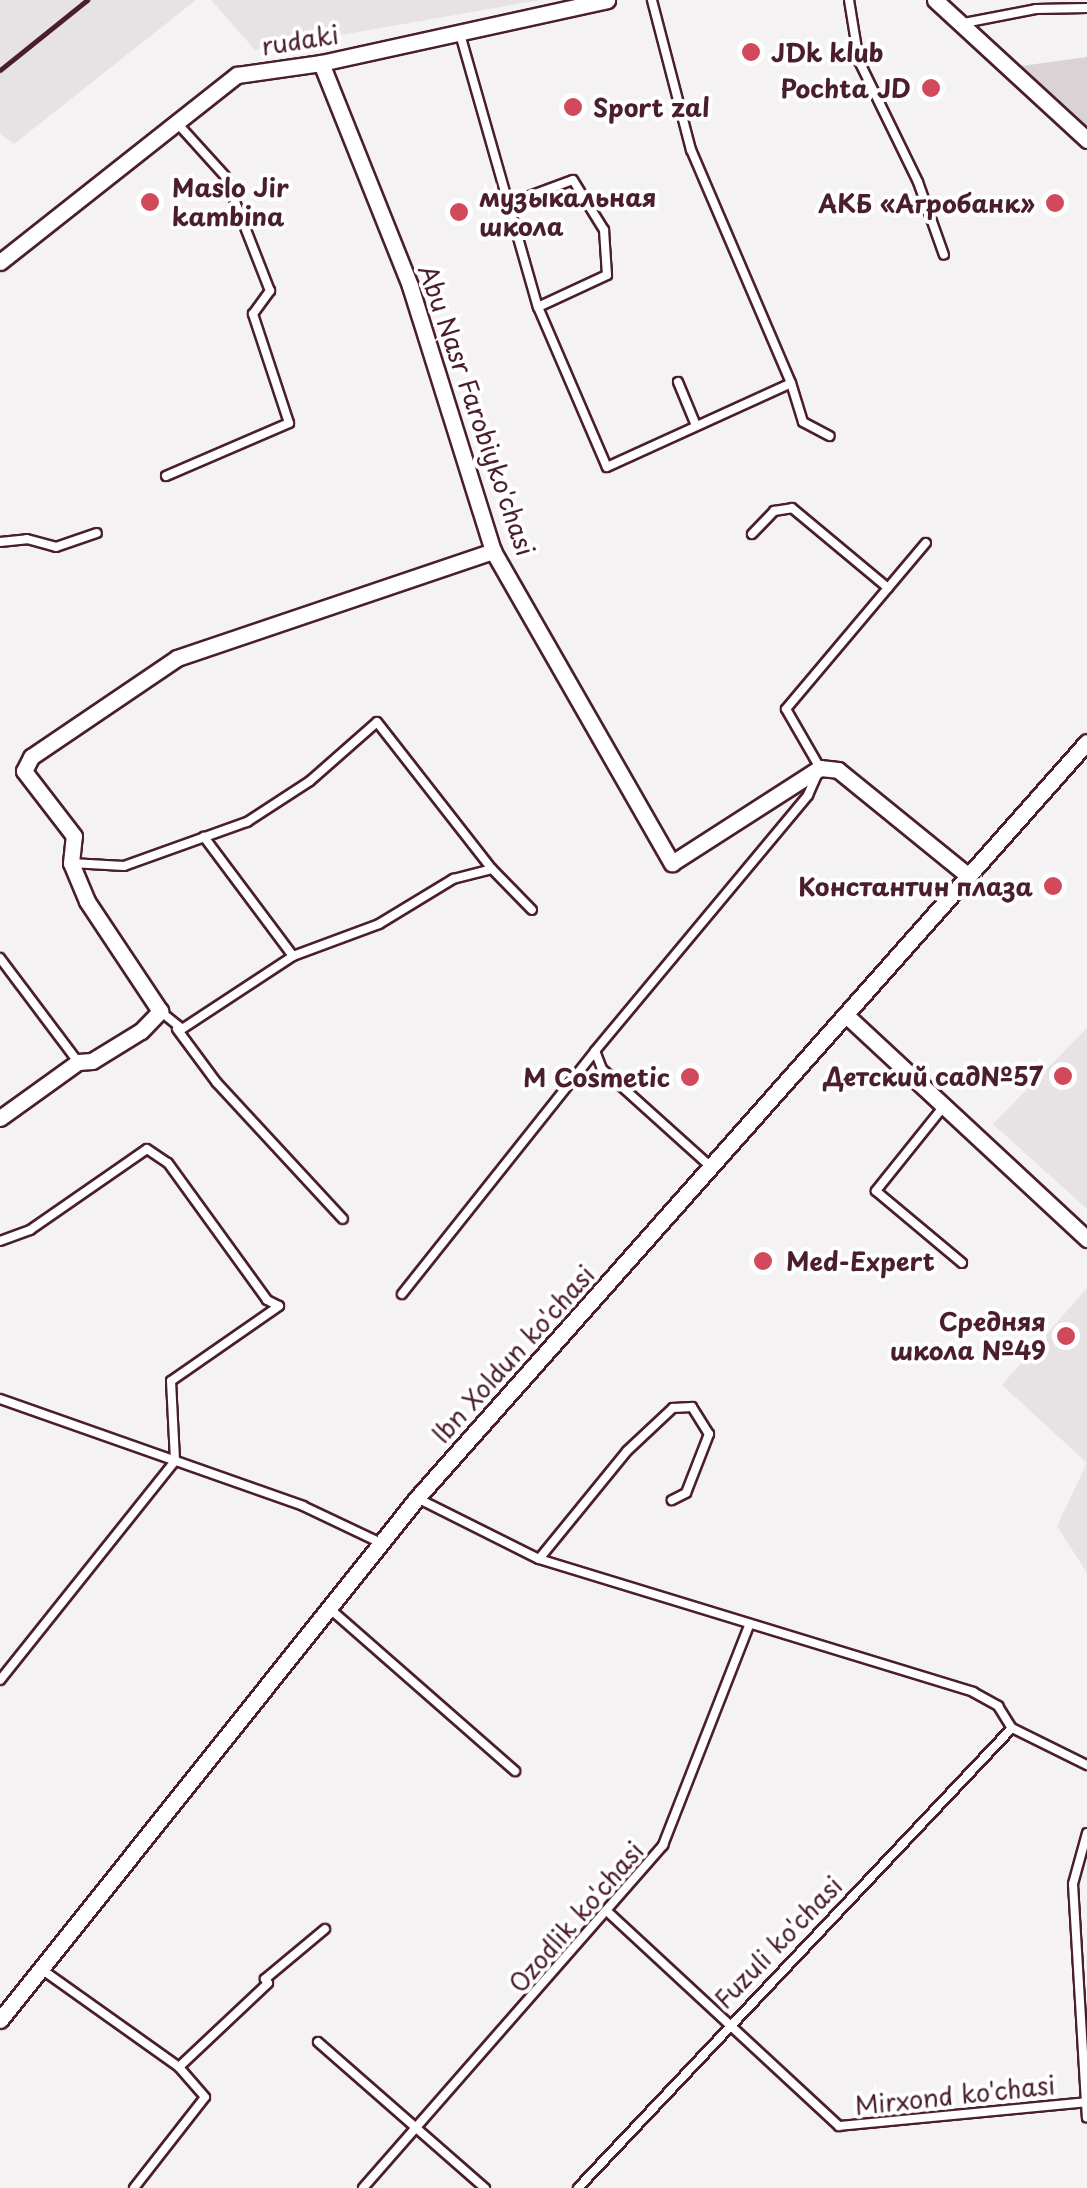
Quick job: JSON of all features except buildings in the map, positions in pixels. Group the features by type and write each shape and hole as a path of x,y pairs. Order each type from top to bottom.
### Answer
{"street":[{"name":"rudaki","path":"0,262 174,120 238,75 322,63 607,0"},
{"path":"935,0 1087,140"},
{"name":"Abu Nasr Farobiyko'chasi","path":"322,63 410,286 493,551 672,862 820,768"},
{"path":"0,1118 78,1062 92,1061 160,1011 87,901 71,863 74,836 24,772 45,744 177,658 493,551"},
{"name":"Ibn Xoldun ko'chasi","path":"0,2020 44,1971 327,1606 417,1498 1087,742"},
{"path":"820,768 838,770 967,875"},
{"path":"847,1016 1087,1239"}],"lane":[{"path":"652,0 691,150 792,383 803,422 829,436"},
{"path":"849,0 859,61 918,182 944,254"},
{"path":"960,24 1036,9 1087,8"},
{"path":"460,33 538,307 607,467 695,423 792,383"},
{"path":"166,476 289,424 253,314 270,291 225,176 174,120"},
{"path":"508,204 574,180 604,230 607,275 538,307"},
{"path":"678,382 695,423"},
{"path":"752,534 774,511 792,508 888,588"},
{"path":"0,542 27,539 56,546 97,533"},
{"path":"402,1294 594,1050 808,795 820,768 786,709 926,543"},
{"path":"71,863 124,866 247,822 310,781 377,722 492,869 532,910"},
{"path":"204,837 293,956"},
{"path":"160,1011 182,1028 293,956 379,924 453,879 492,869"},
{"path":"0,958 78,1062"},
{"path":"160,1011 343,1218"},
{"path":"594,1050 602,1069 711,1167"},
{"path":"944,1106 876,1190 962,1264"},
{"path":"0,1241 30,1230 146,1149 168,1163 266,1300 279,1306 172,1381 175,1461 0,1680"},
{"path":"0,1400 303,1506 381,1543"},
{"path":"539,1559 627,1451 673,1408 692,1407 709,1434 686,1494 672,1500"},
{"path":"417,1498 539,1559 748,1628 973,1692 998,1706 1012,1728 1087,1765"},
{"path":"327,1606 515,1771"},
{"name":"Ozodlik ko'chasi","path":"363,2188 610,1914 664,1845 748,1628"},
{"name":"Fuzuli ko'chasi","path":"578,2188 724,2026 1012,1728"},
{"path":"1087,1833 1073,1884 1087,2118"},
{"name":"Mirxond ko'chasi","path":"610,1914 724,2026 839,2126 1086,2102"},
{"path":"179,2067 268,1984 265,1979 325,1929"},
{"path":"44,1971 179,2067 204,2097 134,2188"},
{"path":"318,2042 485,2188"}],"shaded area":[{"path":"0,0 196,0 14,144 0,134"},
{"path":"211,0 540,0 255,50"},
{"path":"1087,57 1087,128 1015,67"},
{"name":"Детский сад№57","path":"1087,1028 1087,1209 993,1124"},
{"name":"Средняя школа №49","path":"1087,1288 1087,1463 1002,1385"},
{"path":"1087,1463 1087,1573 1057,1526"}],"railway":[{"path":"0,70 87,0"}],"place":[{"name":"JDk klub","path":"751,52"},
{"name":"Pochta JD","path":"931,88"},
{"name":"Sport zal","path":"573,107"},
{"name":"Maslo Jir kambina","path":"150,202"},
{"name":"АКБ «Агробанк»","path":"1055,203"},
{"name":"музыкальная школа","path":"459,212"},
{"name":"Константин плаза","path":"1053,886"},
{"name":"Детский сад№57","path":"1063,1076"},
{"name":"M Cosmetic","path":"690,1077"},
{"name":"Med-Expert","path":"763,1261"},
{"name":"Средняя школа №49","path":"1066,1336"}]}
